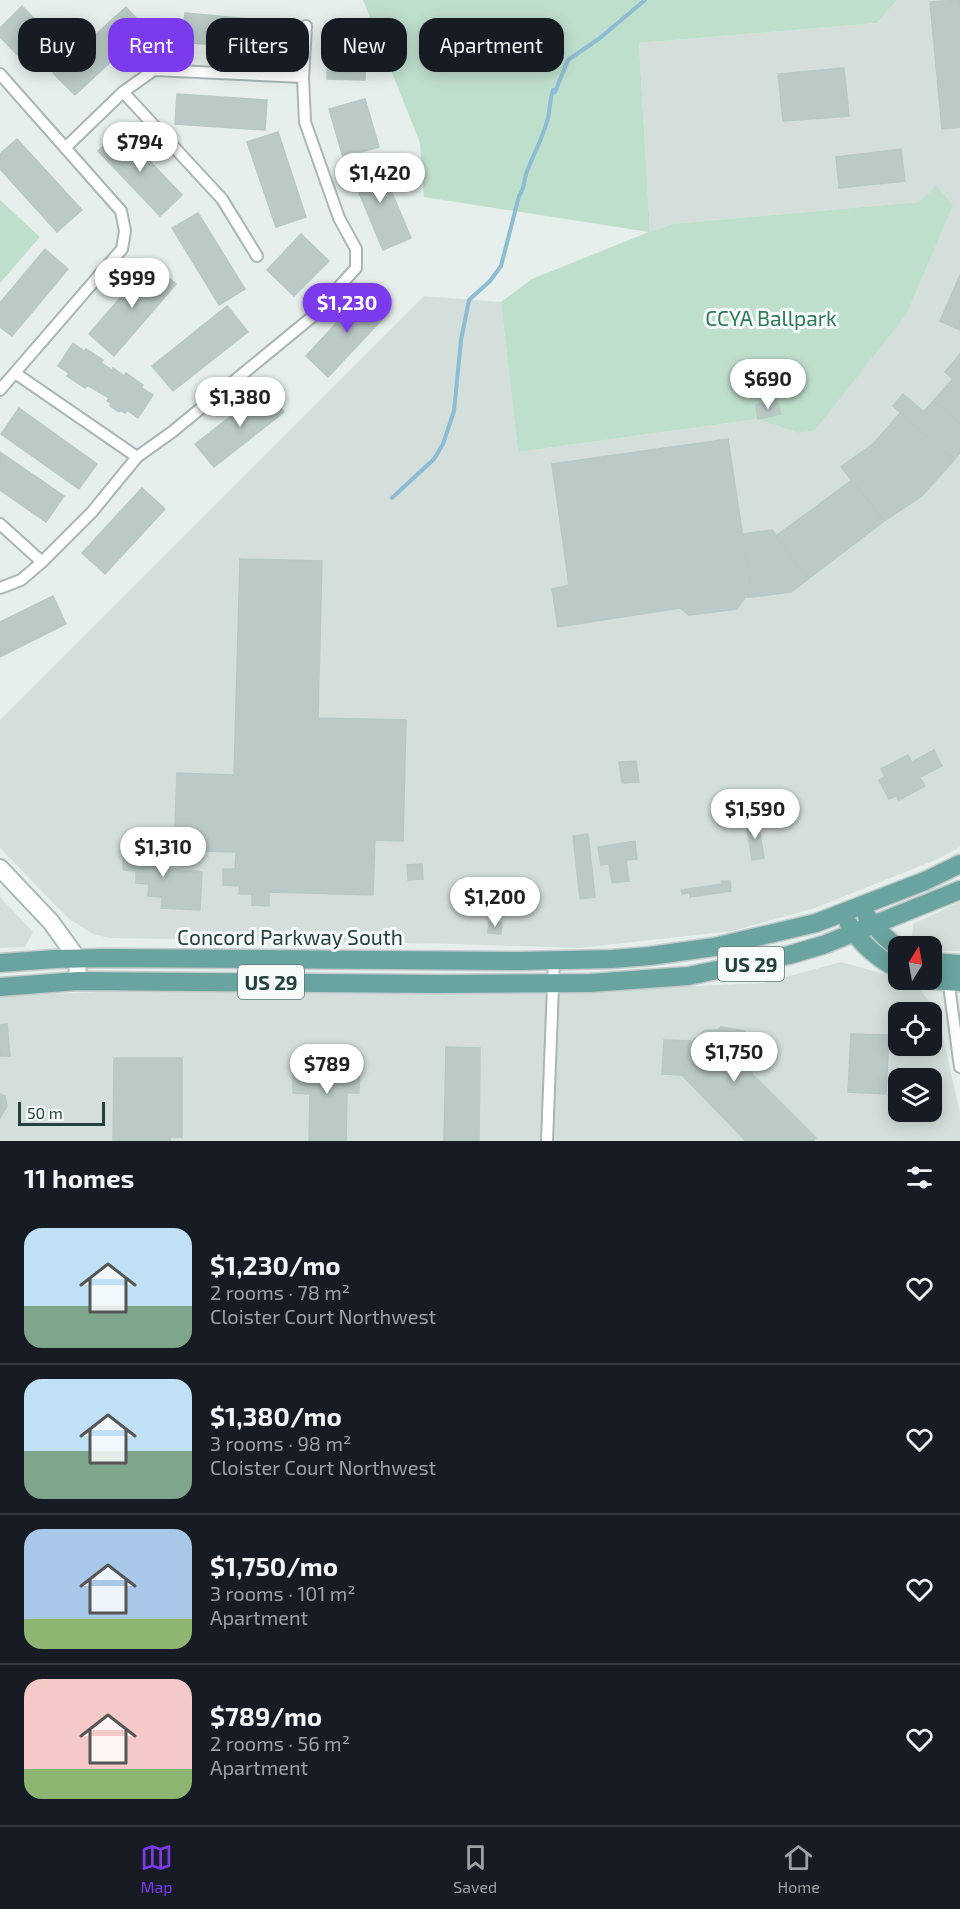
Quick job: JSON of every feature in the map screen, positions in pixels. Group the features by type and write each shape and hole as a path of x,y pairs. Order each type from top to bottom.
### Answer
{"main road":[{"name":"Concord Parkway South","path":"0,963 77,958 554,960 650,956 714,946 816,923 925,881 960,864"},
{"path":"0,868 51,922 77,958 78,981"},
{"name":"US 29","path":"0,987 78,981 590,983 688,976 789,956 874,926 960,890"},
{"path":"859,906 874,926 888,939"},
{"path":"842,913 854,933 872,953 888,963"}],"street":[{"path":"65,148 123,92 154,70 303,77"},
{"path":"0,588 21,580 42,562 92,512 137,457 172,432 312,317 356,268 356,249 339,218 305,122 303,72"},
{"path":"0,74 121,211 125,231 122,249 0,390"},
{"path":"123,92 222,199 257,256"},
{"path":"15,373 137,457"},
{"path":"0,524 42,562"},
{"path":"547,1141 554,960"},
{"path":"946,972 960,1067"}],"shaded area":[{"path":"897,0 960,0 960,847 938,859 815,908 732,931 579,948 110,938 93,934 69,919 0,848 0,720 424,296 501,302 518,452 758,419 798,433 936,187 919,202 672,224 650,232 639,43 877,23"},
{"path":"0,897 33,932 25,947 0,948"},
{"path":"960,902 960,951 942,951 942,936 912,936 913,924"},
{"path":"841,962 888,975 888,990 920,990 930,1002 888,1002 888,1056 942,1056 942,1032 960,1113 960,1141 0,1141 0,996 171,989 335,992 625,989 764,983"}],"green space":[{"name":"CCYA Ballpark","path":"363,0 897,0 877,23 639,43 650,232 672,224 919,202 936,186 953,205 906,315 815,430 798,433 758,419 518,452 501,302 532,279 649,232 424,197 420,143 392,72 407,72 407,18 370,18"},
{"path":"0,200 40,237 0,283"}],"building":[{"path":"960,0 960,127 942,129 930,2"},
{"path":"22,6 34,18 18,18 18,56 0,37 0,28"},
{"path":"126,7 136,18 114,18"},
{"path":"185,13 241,18 206,18 206,44 194,43 194,18 184,18"},
{"path":"108,23 108,64 75,95 53,73 96,72 96,34"},
{"path":"844,68 849,116 783,121 778,74"},
{"path":"327,72 365,72 365,80 327,79"},
{"path":"177,94 267,100 265,130 175,124"},
{"path":"365,99 379,147 343,157 329,109"},
{"path":"120,130 182,195 160,216 98,151"},
{"path":"278,132 306,217 276,227 247,142"},
{"path":"17,139 82,210 57,232 0,169 0,154"},
{"path":"901,149 905,181 839,188 836,157"},
{"path":"377,157 411,238 383,250 349,169"},
{"path":"198,213 245,289 219,305 172,228"},
{"path":"301,234 329,261 294,296 267,270"},
{"path":"45,249 68,269 12,336 0,327 0,303"},
{"path":"151,262 176,284 114,356 89,334"},
{"path":"960,275 960,330 940,321"},
{"path":"366,291 389,312 328,377 306,356"},
{"path":"227,306 248,332 173,391 152,366"},
{"path":"73,343 103,360 101,363 112,370 113,368 124,376 126,373 153,395 138,418 127,410 125,413 120,410 119,412 110,406 111,403 107,401 109,398 87,385 85,388 67,376 69,373 58,366"},
{"path":"960,354 960,424 934,400 953,379 945,372"},
{"path":"266,389 284,412 214,467 195,444"},
{"path":"903,394 924,412 934,400 960,424 960,453 954,460 893,406"},
{"path":"777,400 781,414 758,419 756,405"},
{"path":"19,408 97,464 79,489 1,434"},
{"path":"900,413 954,460 922,496 884,521 841,467 874,443"},
{"path":"728,439 752,597 745,597 737,609 689,615 680,608 558,627 552,589 569,585 552,464"},
{"path":"0,452 64,496 46,522 0,490"},
{"path":"852,480 884,521 808,579 776,536"},
{"path":"142,488 165,509 105,574 82,553"},
{"path":"772,530 808,579 791,592 752,597 743,534"},
{"path":"240,559 322,561 318,718 406,720 403,841 375,840 373,895 269,892 269,906 252,905 252,894 239,894 240,886 223,885 223,869 235,869 236,852 174,850 177,773 234,775"},
{"path":"53,596 66,624 0,657 0,622"},
{"path":"934,750 942,766 920,777 925,786 899,800 896,796 889,799 879,780 885,777 881,769 908,755 912,762"},
{"path":"636,761 639,782 622,783 619,762"},
{"path":"758,820 764,858 752,860 746,822"},
{"path":"588,834 595,897 580,899 573,836"},
{"path":"635,841 637,859 626,860 629,881 612,883 609,864 601,865 598,847"},
{"path":"124,844 164,846 163,869 202,872 200,910 161,908 162,897 148,896 149,884 136,883 136,871 123,870"},
{"path":"422,864 423,879 408,880 407,865"},
{"path":"721,881 730,881 731,891 690,897 690,893 682,894 681,890 722,884"},
{"path":"499,890 506,904 484,916 476,901"},
{"path":"489,922 502,923 501,934 488,933"},
{"path":"7,1024 10,1056 0,1056 0,1025"},
{"path":"721,1027 745,1031 745,1042 757,1042 757,1039 771,1040 770,1044 773,1044 772,1064 753,1063 752,1074 816,1138 813,1141 746,1141 682,1075 662,1074 664,1040 693,1041 705,1030 717,1030"},
{"path":"851,1034 888,1035 886,1094 848,1092"},
{"path":"446,1047 480,1048 479,1141 444,1141"},
{"path":"114,1058 182,1058 182,1137 170,1137 170,1141 113,1140"},
{"path":"293,1061 360,1062 359,1093 347,1093 346,1141 309,1141 310,1094 293,1093"},
{"path":"0,1094 5,1096 7,1106 0,1118"}],"waterway":[{"path":"392,498 434,459 443,444 454,411 461,340 469,300 490,281 501,266 526,174 546,125 553,90 555,92 568,60 600,38 645,0"}]}
